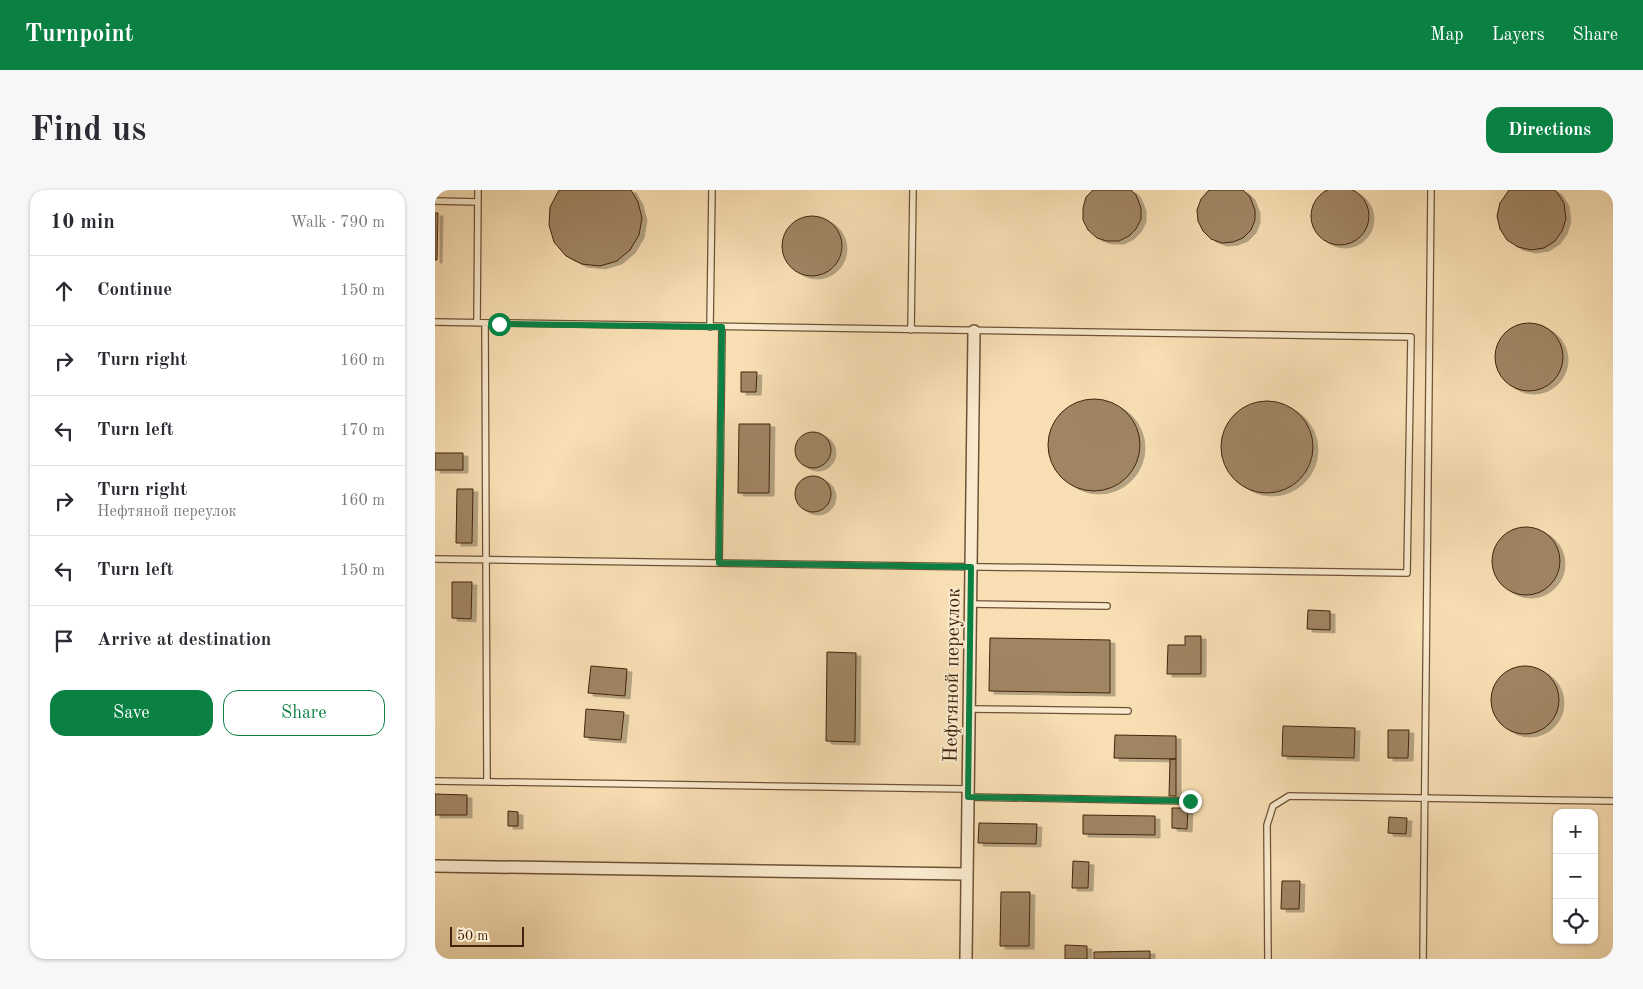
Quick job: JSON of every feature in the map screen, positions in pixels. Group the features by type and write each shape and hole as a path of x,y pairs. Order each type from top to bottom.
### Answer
{"street":[{"name":"Нефтяной переулок","path":"966,959 974,330"},
{"path":"435,866 967,874"}],"lane":[{"path":"477,323 478,190"},
{"path":"710,327 712,190"},
{"path":"911,330 913,190"},
{"path":"1423,959 1431,190"},
{"path":"435,201 478,202"},
{"path":"435,322 1411,337 1407,574 435,559"},
{"path":"485,323 487,782"},
{"path":"719,563 722,327"},
{"path":"971,604 1107,606"},
{"path":"969,709 1128,712"},
{"path":"435,781 968,793 1190,801"},
{"path":"1268,959 1267,825 1273,806 1289,796 1613,801"}],"building":[{"path":"1340,187 1351,189 1364,200 1369,216 1367,227 1356,240 1340,245 1329,243 1316,232 1311,216 1313,205 1324,192"},
{"path":"559,190 631,190 638,202 642,218 639,235 630,250 617,261 600,266 582,264 566,256 554,242 549,225 550,207"},
{"path":"1093,190 1131,190 1136,195 1141,208 1141,219 1136,229 1129,236 1119,241 1107,241 1097,238 1088,230 1083,220 1083,208 1086,197"},
{"path":"1209,190 1243,190 1250,197 1255,210 1255,220 1251,230 1243,238 1233,242 1222,243 1211,239 1203,231 1198,221 1197,210 1201,199"},
{"path":"1509,190 1554,190 1557,192 1564,203 1566,219 1562,231 1555,241 1544,248 1531,250 1518,247 1507,240 1500,229 1497,216 1500,203"},
{"path":"435,213 438,213 437,260 435,260"},
{"path":"812,216 829,221 837,229 842,246 837,263 829,271 812,276 795,271 787,263 782,246 787,229 795,221"},
{"path":"1522,323 1536,323 1548,328 1558,338 1563,350 1563,364 1558,376 1548,386 1536,391 1522,391 1510,386 1500,376 1495,364 1495,350 1500,338 1510,328"},
{"path":"741,372 757,372 756,392 741,392"},
{"path":"1094,399 1111,403 1126,413 1136,428 1140,445 1136,462 1126,477 1111,487 1094,491 1077,487 1062,477 1052,462 1048,445 1052,428 1062,413 1077,403"},
{"path":"1267,401 1284,405 1299,415 1309,430 1313,447 1309,464 1299,479 1284,489 1267,493 1250,489 1235,479 1225,464 1221,447 1225,430 1235,415 1250,405"},
{"path":"739,424 770,424 769,493 738,493"},
{"path":"813,432 820,433 826,437 830,443 830,457 826,463 820,467 813,468 806,467 800,463 796,457 795,450 796,443 800,437 806,433"},
{"path":"435,453 463,453 463,470 435,470"},
{"path":"813,476 820,477 826,481 830,487 830,501 826,507 820,511 813,512 806,511 800,507 796,501 795,494 796,487 800,481 806,477"},
{"path":"457,489 473,489 472,543 456,543"},
{"path":"1519,527 1533,527 1545,532 1555,542 1560,554 1560,568 1555,580 1545,590 1533,595 1519,595 1507,590 1497,580 1492,568 1492,554 1497,542 1507,532"},
{"path":"452,582 472,582 471,619 452,618"},
{"path":"1308,610 1330,611 1330,630 1307,629"},
{"path":"1185,636 1201,636 1201,674 1167,674 1168,645 1185,645"},
{"path":"990,638 1110,640 1110,693 989,691"},
{"path":"827,652 856,653 855,742 826,741"},
{"path":"591,666 627,669 625,696 588,693"},
{"path":"1518,666 1532,666 1544,671 1554,681 1559,693 1559,707 1554,719 1544,729 1532,734 1518,734 1506,729 1496,719 1491,707 1491,693 1496,681 1506,671"},
{"path":"586,709 624,712 621,740 584,737"},
{"path":"1283,726 1355,728 1354,758 1282,756"},
{"path":"1388,730 1409,730 1408,758 1388,758"},
{"path":"1115,735 1176,736 1176,759 1114,758"},
{"path":"1170,759 1176,759 1176,796 1169,796"},
{"path":"435,794 467,795 467,815 435,815"},
{"path":"1172,808 1188,808 1187,829 1172,828"},
{"path":"508,811 518,812 518,826 508,826"},
{"path":"1083,815 1155,816 1155,835 1083,834"},
{"path":"1389,817 1407,818 1406,834 1388,833"},
{"path":"979,823 1037,824 1036,844 978,843"},
{"path":"1073,861 1089,862 1088,888 1072,888"},
{"path":"1282,881 1300,881 1299,909 1281,909"},
{"path":"1001,892 1030,892 1029,946 1000,946"},
{"path":"1065,945 1087,946 1087,959 1065,959"},
{"path":"1150,951 1150,959 1094,959 1094,952"}],"route":[{"path":"499,324 722,327 719,563 971,567 968,797 1190,801"}]}
